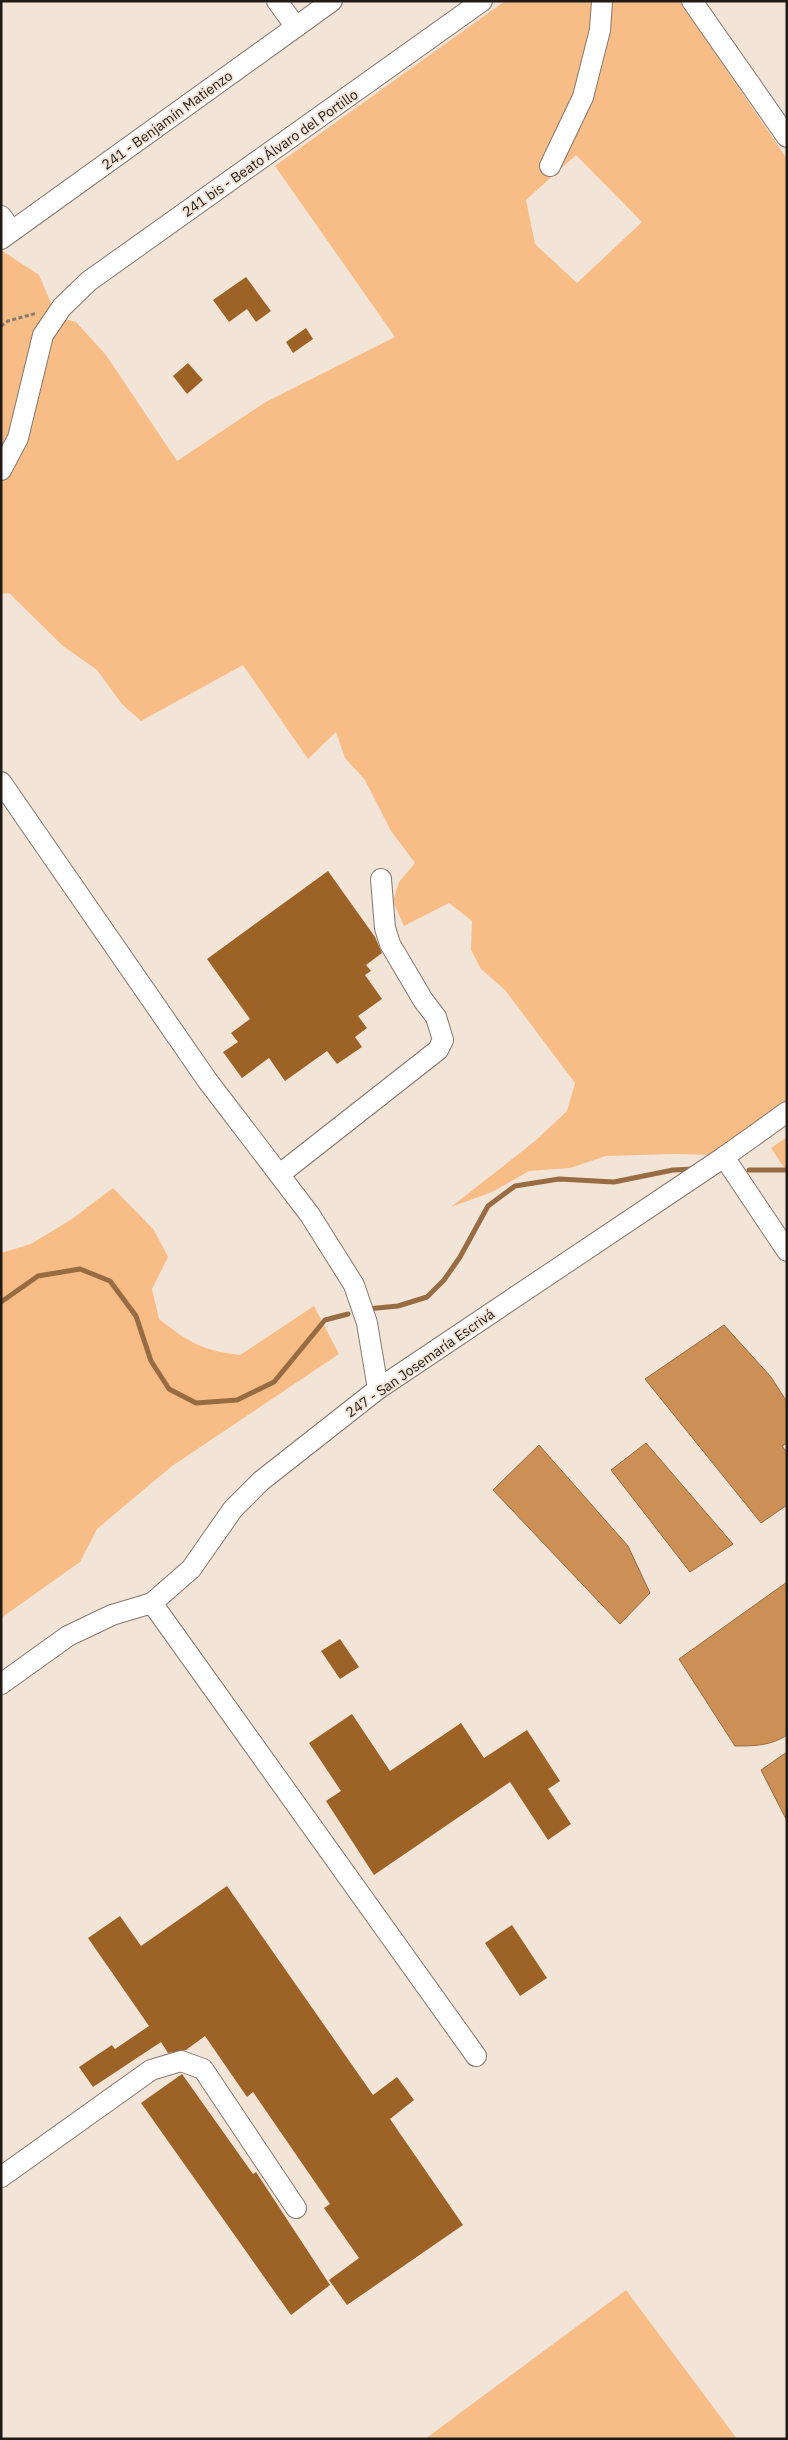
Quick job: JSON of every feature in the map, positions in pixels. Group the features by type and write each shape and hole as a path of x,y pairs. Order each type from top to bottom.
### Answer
{"street":[{"path":"277,1 296,27"},
{"name":"241 - Benjamín Matienzo","path":"5,229 332,1"},
{"name":"241 bis - Beato Álvaro del Portillo","path":"1,470 18,438 43,335 62,307 89,281 482,1"},
{"path":"550,166 583,97 600,30 602,1"},
{"path":"692,1 787,137"},
{"path":"1,782 208,1080 310,1215 354,1285 367,1323 378,1389"},
{"path":"280,1174 438,1050 443,1040 436,1017 423,1000 390,944 385,928 382,879"},
{"name":"247 - San Josemaría Escrivá","path":"1,1684 68,1636 112,1614 152,1603 191,1569 233,1509 261,1482 378,1389 724,1157 787,1112"},
{"path":"724,1157 787,1251"},
{"path":"152,1603 476,2056"},
{"path":"1,2177 151,2070 181,2061 203,2070 296,2208"}],"path":[{"path":"1,326 8,320 62,307"}],"shaded area":[{"path":"505,1 680,1 787,159 787,1101 713,1155 606,1156 570,1168 529,1171 492,1192 451,1207 535,1141 567,1111 575,1083 505,990 481,969 471,950 472,921 449,903 404,926 393,901 399,882 415,863 391,831 365,780 345,758 336,732 308,759 243,665 141,721 122,704 97,670 63,646 9,593 1,594 1,250 39,275 57,317 76,322 106,355 177,461 264,403 395,337 275,166","holes":["576,155 642,222 577,283 535,244 526,200"]},
{"path":"787,1137 787,1172 771,1148"},
{"path":"113,1188 154,1230 168,1257 152,1289 159,1319 188,1340 205,1348 240,1355 314,1306 339,1354 172,1466 97,1529 80,1562 1,1618 1,1253 31,1244 72,1219"},
{"path":"724,1325 771,1377 787,1402 787,1443 782,1446 787,1453 787,1505 761,1523 645,1379"},
{"path":"646,1443 733,1544 690,1572 611,1470"},
{"path":"539,1445 628,1546 650,1593 620,1624 493,1490"},
{"path":"787,1582 787,1735 768,1743 735,1746 679,1659"},
{"path":"787,1752 787,1821 761,1770"},
{"path":"626,2290 737,2439 425,2439"}],"building":[{"path":"246,277 271,311 256,322 247,309 229,322 213,300"},
{"path":"306,328 313,339 293,353 286,342"},
{"path":"188,363 203,380 187,394 173,376"},
{"path":"328,871 375,937 382,953 366,965 371,971 365,975 382,999 358,1016 367,1028 355,1037 362,1047 337,1064 327,1051 285,1081 269,1058 242,1078 223,1052 238,1042 231,1033 250,1019 207,959"},
{"path":"340,1639 359,1667 340,1679 321,1651"},
{"path":"352,1714 390,1771 461,1723 484,1758 527,1730 560,1781 548,1789 571,1824 548,1840 510,1782 374,1875 326,1801 341,1791 309,1743"},
{"path":"227,1886 373,2095 397,2077 414,2100 390,2119 463,2225 347,2305 329,2280 359,2258 324,2208 330,2204 253,2092 247,2097 205,2036 186,2050 168,2053 161,2042 93,2087 79,2067 112,2045 115,2049 149,2026 88,1938 120,1916 141,1946"},
{"path":"512,1925 547,1978 520,1996 485,1943"},
{"path":"182,2074 253,2174 256,2172 330,2285 291,2315 141,2103"}],"waterway":[{"path":"367,1309 398,1306 427,1297 444,1280 460,1257 488,1206 515,1186 559,1179 614,1182 673,1170 694,1169"},
{"path":"749,1170 787,1170"},
{"path":"1,1302 38,1276 80,1269 110,1281 136,1316 151,1361 169,1389 196,1403 237,1400 274,1382 325,1320 348,1314"}]}
